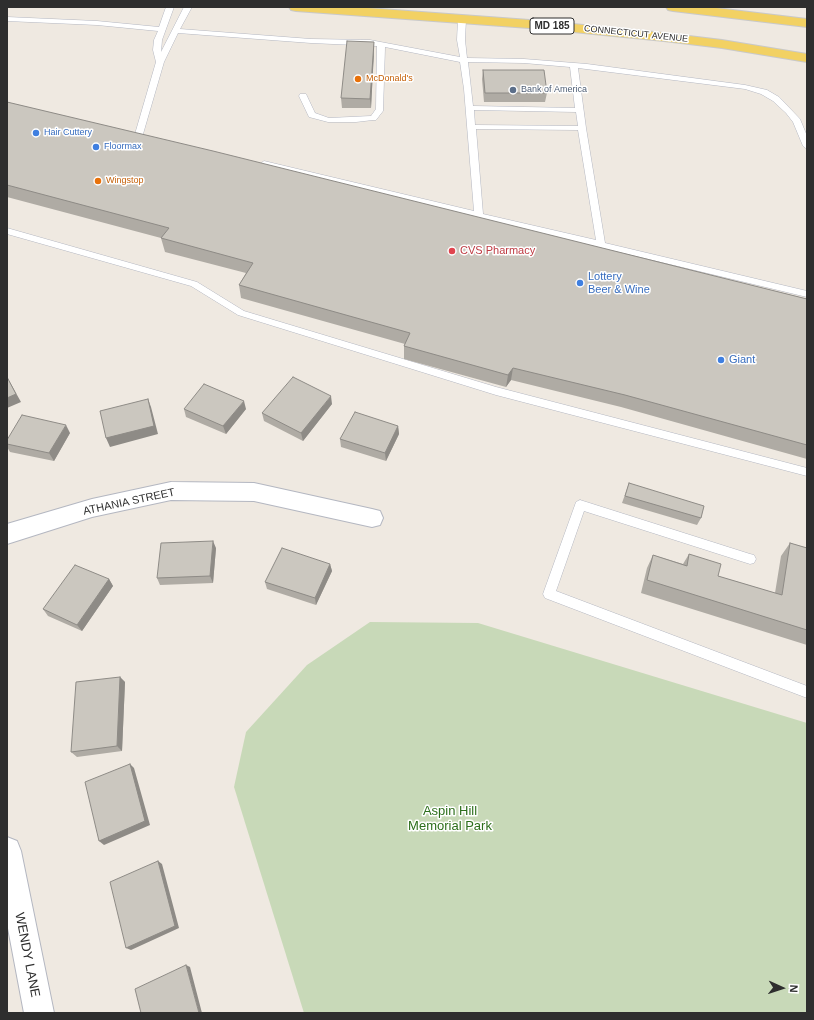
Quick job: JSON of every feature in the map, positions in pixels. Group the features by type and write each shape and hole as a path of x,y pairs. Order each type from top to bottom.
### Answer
{"main road":[{"name":"CONNECTICUT AVENUE","path":"296,7 543,25 664,37 722,44 807,58"},
{"path":"673,7 703,9 807,23"}],"street":[{"name":"ATHANIA STREET","path":"7,534 92,508 171,491 254,492 372,518"},
{"name":"WENDY LANE","path":"7,851 39,1013"}],"lane":[{"path":"160,62 156,50 161,29 170,7"},
{"path":"139,134 160,62 188,7"},
{"path":"7,19 90,22 161,29"},
{"path":"462,19 461,40 479,215"},
{"path":"176,31 311,41 370,42 464,60 524,61 574,65 745,87 764,92 776,99 797,120 807,146"},
{"path":"303,96 312,115 328,120 356,120 373,118 380,109 381,44"},
{"path":"574,65 582,128 601,245"},
{"path":"469,108 580,110"},
{"path":"797,120 807,118"},
{"path":"471,127 582,128"},
{"path":"253,161 807,294"},
{"path":"7,231 194,284 241,313 496,392 807,472"},
{"path":"750,559 580,505 549,594 807,692"}],"green space":[{"name":"Aspin Hill Memorial Park","path":"370,622 478,623 807,723 807,1013 304,1013 234,787 246,732 307,665"}],"building":[{"name":"McDonald's","path":"347,41 374,42 370,99 341,98"},
{"path":"483,70 544,70 547,93 485,93"},
{"path":"7,102 213,151 807,299 807,445 625,395 513,368 508,375 404,346 410,333 239,285 253,263 161,238 169,228 7,185"},
{"path":"7,377 16,394 7,398"},
{"path":"293,377 331,396 301,433 262,413"},
{"path":"204,384 244,401 223,426 184,409"},
{"path":"148,399 154,426 106,438 100,411"},
{"path":"355,412 398,426 385,453 340,439"},
{"path":"22,415 66,425 49,453 7,444 7,440"},
{"path":"629,483 704,506 701,518 625,496"},
{"path":"213,541 210,576 157,578 161,543"},
{"path":"790,543 807,548 807,630 647,580 653,555 687,566 689,554 721,564 718,576 782,595"},
{"path":"282,548 330,564 315,598 265,582"},
{"path":"75,565 109,579 77,625 43,609"},
{"path":"120,677 117,746 71,752 76,682"},
{"path":"130,764 145,821 99,841 85,782"},
{"path":"158,861 175,926 126,948 110,882"},
{"path":"186,965 199,1013 141,1013 135,989"}],"place":[{"name":"McDonald's","path":"358,79"},
{"name":"Bank of America","path":"513,90"},
{"name":"Hair Cuttery","path":"36,133"},
{"name":"Floormax","path":"96,147"},
{"name":"Wingstop","path":"98,181"},
{"name":"CVS Pharmacy","path":"452,251"},
{"name":"Lottery Beer & Wine","path":"580,283"},
{"name":"Giant","path":"721,360"}]}
